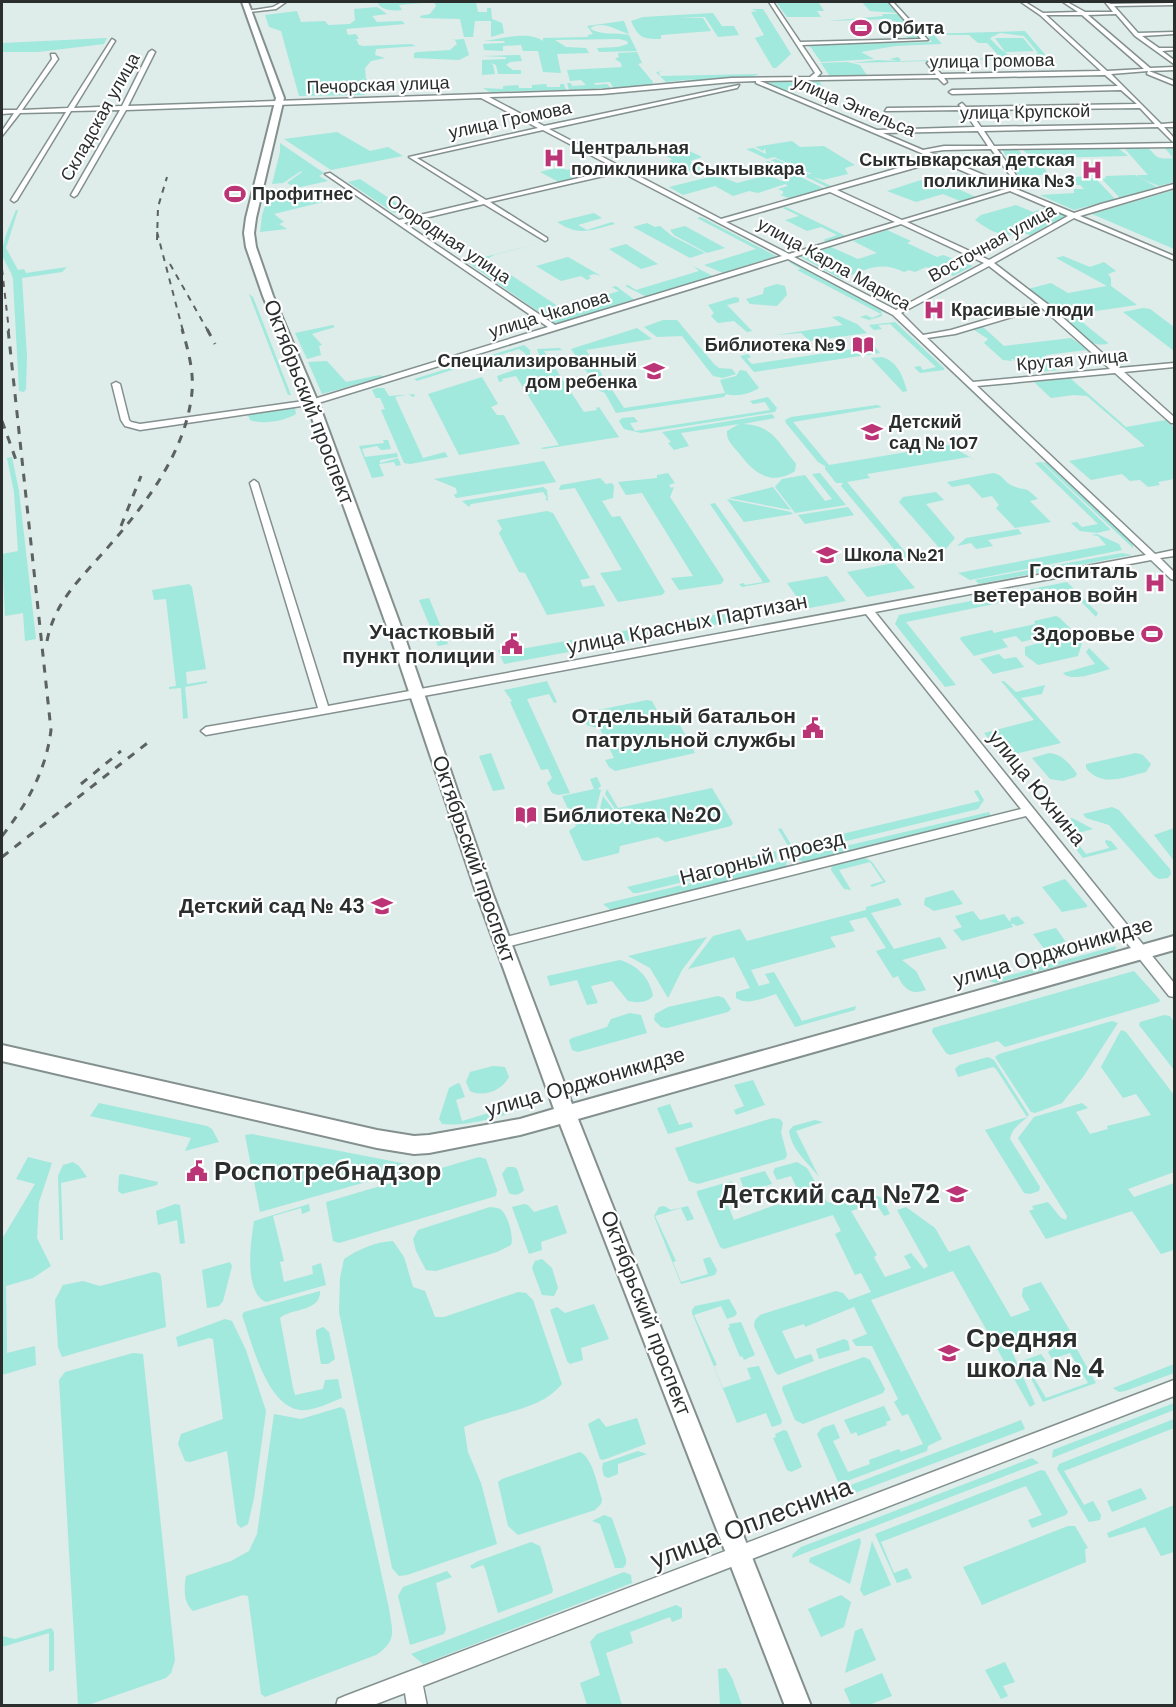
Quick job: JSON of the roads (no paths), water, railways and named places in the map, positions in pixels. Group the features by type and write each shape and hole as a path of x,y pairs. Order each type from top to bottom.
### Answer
{"main road":[{"name":"Октябрьский проспект","path":"246,2 272,71 280,103 252,212 249,238 268,296 312,402 418,694 502,943 566,1113 798,1706"},
{"name":"улица Орджоникидзе","path":"2,1053 377,1139 414,1145 448,1142 566,1113 1174,943"}],"street":[{"path":"249,11 274,8 284,2"},
{"path":"771,2 818,73 811,79"},
{"path":"800,44 925,40 891,2"},
{"path":"1023,2 1042,14 1123,88 1174,141"},
{"path":"1065,2 1083,13 1149,70"},
{"path":"1109,3 1174,4"},
{"path":"1109,3 1137,35 1174,62"},
{"path":"1042,14 1116,13"},
{"path":"1137,35 1174,33"},
{"path":"14,200 112,42"},
{"path":"1156,50 1174,50"},
{"name":"Складская улица","path":"74,195 124,108 152,52"},
{"path":"2,134 48,70 55,59 53,55"},
{"path":"930,63 1015,178 1013,188"},
{"name":"улица Громова","path":"485,202 412,157 755,80 1106,73 1174,68"},
{"path":"1139,71 1168,79 1174,83"},
{"name":"Печорская улица","path":"2,112 615,92 699,81 755,80"},
{"name":"улица Энгельса","path":"755,80 1174,258"},
{"path":"952,92 1123,88"},
{"path":"1058,90 1063,95"},
{"path":"1003,91 1018,108"},
{"name":"улица Карла Маркса","path":"482,96 896,313 1174,577"},
{"path":"1069,101 1074,107"},
{"path":"887,110 1142,106"},
{"name":"улица Крупской","path":"877,131 1174,125"},
{"path":"924,151 944,148 1174,145"},
{"path":"721,221 941,158"},
{"path":"398,222 621,170"},
{"name":"Огородная улица","path":"328,174 554,328"},
{"name":"Восточная улица","path":"896,313 1040,234 1050,226 1076,215 1174,186"},
{"name":"улица Чкалова","path":"116,384 125,420 128,424 140,427 312,402 1013,188"},
{"path":"832,190 990,262 1043,305 1174,421"},
{"path":"485,202 545,239"},
{"path":"922,337 952,332 1043,305"},
{"name":"Крутая улица","path":"972,384 1174,365"},
{"path":"254,483 324,710"},
{"name":"улица Красных Партизан","path":"206,731 418,694 1174,553"},
{"name":"улица Юхнина","path":"868,610 1174,992"},
{"name":"Нагорный проезд","path":"502,943 1030,811"},
{"name":"улица Оплеснина","path":"345,1706 1174,1388"},
{"path":"412,1680 417,1706"}],"railway":[{"path":"157,233 158,207 167,177"},
{"path":"157,233 157,240"},
{"path":"157,233 183,331"},
{"path":"170,264 208,331"},
{"path":"2,269 9,331"},
{"path":"2,836 20,812 34,786 45,759 51,730 8,329"},
{"path":"47,641 61,604 146,499 160,479 181,437 192,392 190,360 182,329"},
{"path":"207,329 215,344"},
{"path":"2,421 16,460"},
{"path":"121,526 141,476"},
{"path":"2,857 150,741"},
{"path":"81,784 121,751"}],"place":[{"name":"Орбита","path":"861,28"},
{"name":"Центральная поликлиника Сыктывкара","path":"554,158"},
{"name":"Сыктывкарская детская поликлиника №3","path":"1092,170"},
{"name":"Профитнес","path":"235,194"},
{"name":"Красивые люди","path":"934,310"},
{"name":"Библиотека №9","path":"863,345"},
{"name":"Специализированный дом ребенка","path":"654,371"},
{"name":"Детский сад № 107","path":"872,432"},
{"name":"Школа №21","path":"827,555"},
{"name":"Госпиталь ветеранов войн","path":"1155,583"},
{"name":"Здоровье","path":"1152,634"},
{"name":"Участковый пункт полиции","path":"512,644"},
{"name":"Отдельный батальон патрульной службы","path":"813,728"},
{"name":"Библиотека №20","path":"526,815"},
{"name":"Детский сад № 43","path":"382,906"},
{"name":"Роспотребнадзор","path":"197,1171"},
{"name":"Детский сад №72","path":"957,1194"},
{"name":"Средняя школа № 4","path":"949,1353"}]}
